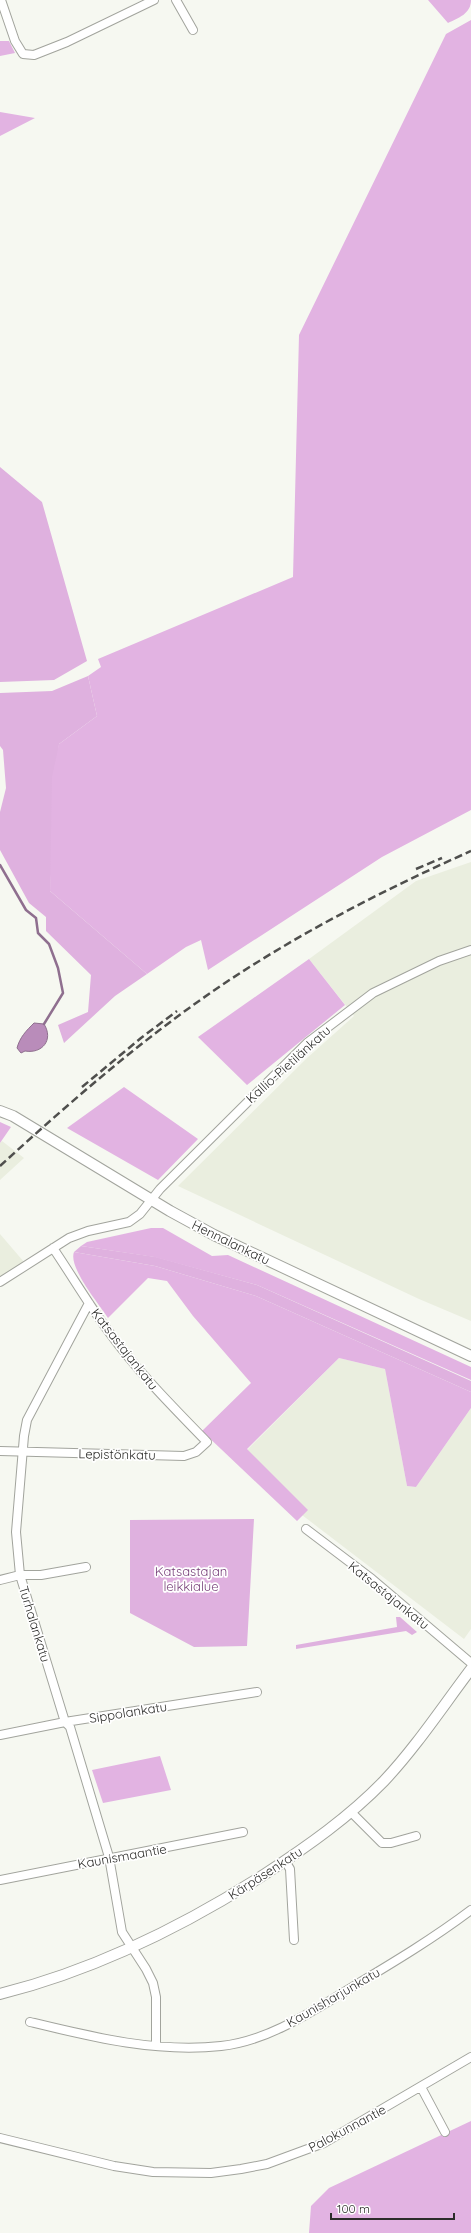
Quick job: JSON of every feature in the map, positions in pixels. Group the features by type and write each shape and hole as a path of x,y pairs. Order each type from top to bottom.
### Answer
{"street":[{"path":"1,0 15,41 23,54 34,55 67,42 154,0"},
{"path":"176,0 193,30"},
{"name":"Kallio-Pietilänkatu","path":"0,1282 69,1238 88,1231 129,1222 140,1214 151,1200 242,1106 308,1043 373,992 439,961 471,950"},
{"name":"Hennalankatu","path":"0,1111 13,1116 151,1200 214,1235 471,1356"},
{"name":"Katsastajankatu","path":"52,1248 109,1333 153,1387 207,1442"},
{"name":"Turhalankatu","path":"88,1303 27,1420 22,1452 16,1532 20,1575 65,1722 70,1727 109,1858 122,1932 132,1946"},
{"name":"Lepistönkatu","path":"0,1452 184,1456 196,1452 207,1442"},
{"name":"Katsastajankatu","path":"306,1529 372,1579 471,1663"},
{"path":"0,1580 20,1575 41,1575 86,1567"},
{"name":"Kärpäsenkatu","path":"0,1994 78,1971 132,1946 216,1905 317,1840 384,1780 471,1669"},
{"name":"Sippolankatu","path":"0,1735 65,1722 257,1692"},
{"path":"350,1812 382,1843 391,1843 416,1836"},
{"name":"Kaunismaantie","path":"0,1880 109,1858 159,1850 243,1832"},
{"path":"285,1861 290,1869 294,1940"},
{"name":"Kaunisharjunkatu","path":"30,2022 112,2042 156,2046 220,2046 247,2042 300,2018 404,1956 471,1910"},
{"path":"132,1946 146,1969 156,1997 156,2046"},
{"name":"Palokunnantie","path":"0,2138 114,2166 153,2172 211,2173 267,2164 324,2143 471,2057"},
{"path":"421,2087 445,2132"}],"shaded area":[{"path":"428,0 471,0 469,9 463,15 448,23"},
{"path":"471,20 471,810 382,857 208,970 201,940 186,947 147,974 50,891 52,777 59,744 97,716 88,676 101,667 98,659 293,577 299,335 446,34"},
{"path":"0,41 9,41 15,53 0,56"},
{"path":"0,112 35,118 0,136"},
{"path":"471,862 471,1321 419,1299 178,1186 306,1059 354,1016 309,959 416,881"},
{"path":"309,959 345,1005 247,1085 198,1037"},
{"path":"34,1023 44,1024 47,1030 48,1035 45,1045 37,1050 25,1051 21,1053 17,1048 18,1044 24,1034"},
{"path":"124,1087 198,1139 158,1180 67,1128"},
{"path":"0,1122 11,1127 0,1143"},
{"path":"2,1141 24,1158 0,1180 0,1143"},
{"path":"151,1228 163,1228 212,1256 228,1255 471,1367 471,1380 257,1285 154,1257 81,1246 87,1242"},
{"path":"0,1234 24,1262 0,1277"},
{"path":"74,1252 155,1266 256,1296 471,1392 471,1408 416,1487 407,1486 385,1369 339,1358 247,1449 308,1510 297,1521 202,1431 251,1383 193,1316 167,1281 148,1278 108,1318 80,1276 73,1259"},
{"path":"339,1358 385,1369 407,1486 416,1487 471,1408 471,1629 464,1639 302,1515 307,1510 247,1450"},
{"path":"160,1756 171,1790 103,1803 92,1770"},
{"path":"471,2121 471,2233 309,2233 311,2206 329,2188"}],"green space":[{"path":"0,467 42,502 87,661 54,680 0,682"},
{"path":"88,676 97,716 59,744 50,891 147,974 115,996 64,1043 58,1025 88,1012 91,975 46,931 46,917 29,903 0,850 0,812 6,788 3,750 0,746 0,693 52,691"},
{"path":"81,1246 156,1257 257,1285 471,1381 471,1392 256,1296 155,1266 74,1252"},
{"name":"Katsastajan leikkialue","path":"254,1519 247,1646 194,1647 130,1613 130,1520"},
{"path":"396,1617 400,1617 417,1632 412,1635 406,1631 296,1649 296,1645 397,1627"}],"waterway":[{"path":"0,865 26,910 36,918 38,933 49,944 58,968 63,993 44,1024"}],"railway":[{"path":"0,1166 124,1058 188,1008 222,985 282,947 335,917 416,876 471,851"},
{"path":"416,869 442,858"},
{"path":"82,1087 141,1038 177,1011"}]}
